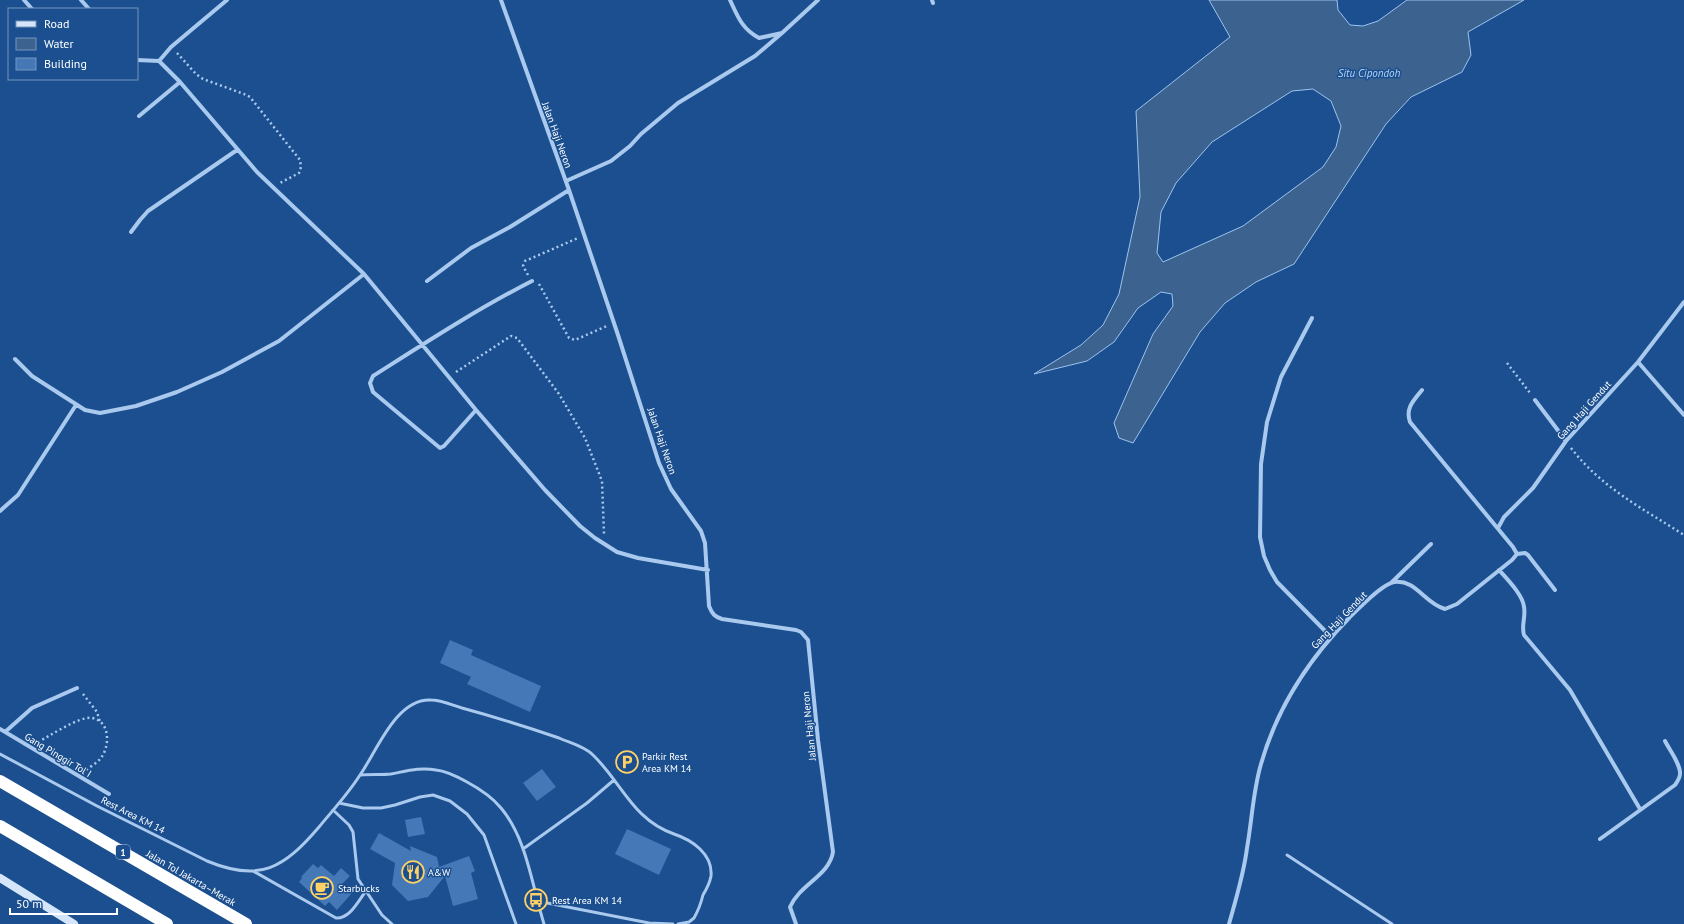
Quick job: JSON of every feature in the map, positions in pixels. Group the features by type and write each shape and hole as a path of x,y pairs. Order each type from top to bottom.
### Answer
{"highway":[{"name":"Jalan Tol Jakarta–Merak","path":"0,781 246,924"},
{"path":"0,826 167,924"}],"main road":[{"path":"0,878 74,924"}],"street":[{"path":"24,0 31,8"},
{"path":"81,0 88,8"},
{"path":"159,61 171,47 227,0"},
{"name":"Jalan Haji Neron","path":"501,0 566,181 659,463 671,489 701,531 705,543 708,570 709,606 716,617 796,630 805,636 810,648 816,728 833,852 832,860 826,868 794,898 790,907 796,924"},
{"path":"730,0 742,24 749,33 759,38 782,34"},
{"path":"566,181 611,161 678,103 755,56 782,34 818,0"},
{"path":"138,60 159,61 180,82 237,150 273,188 364,274 476,410 563,509 580,526 617,552 638,558 708,570"},
{"path":"139,116 180,82"},
{"path":"131,232 148,211 237,150"},
{"path":"427,281 471,248 510,227 569,190"},
{"path":"15,359 32,376 85,410 100,413 136,406 177,392 222,372 279,341 364,274"},
{"path":"476,410 444,446 440,448 373,392 370,383 373,376 422,345 492,302 532,281"},
{"name":"Gang Haji Gendut","path":"1498,528 1504,516 1533,488 1566,441 1638,362 1684,302"},
{"path":"1312,318 1281,377 1267,422 1261,464 1260,537 1264,556 1277,582 1331,637"},
{"path":"1638,362 1684,415"},
{"path":"1422,390 1409,406 1407,414 1410,422 1498,528 1517,554"},
{"path":"1535,400 1566,441"},
{"path":"0,511 18,495 76,405"},
{"name":"Gang Haji Gendut","path":"1229,924 1247,849 1254,798 1261,764 1272,731 1293,690 1311,662 1331,637 1363,604 1378,591 1392,582 1431,544"},
{"path":"1392,582 1405,582 1415,588 1436,606 1445,609 1457,604 1512,560 1517,554 1525,553 1555,590"},
{"path":"1499,570 1522,599 1524,606 1522,629 1524,635 1570,690 1640,809"},
{"path":"5,732 32,708 77,688"},
{"name":"Gang Pinggir Tol I","path":"0,729 108,794"},
{"path":"1600,839 1675,785 1679,780 1679,768 1665,741"}],"lane":[{"path":"392,924 382,915 358,879 353,832 349,825 333,810 361,775 387,729 399,716 418,701 432,700 511,721 584,748 597,759 640,813 656,827 687,839 700,849 708,860 711,876 696,915 692,921 678,924"},
{"name":"Rest Area KM 14","path":"0,754 96,806 189,852 222,867 236,870 266,870 290,858 301,848 333,810"},
{"path":"361,775 390,774 407,770 421,769 438,770 455,776 488,795 501,807 511,823 523,849 544,924"},
{"path":"523,849 587,803 614,780"},
{"path":"339,803 363,808 381,808 395,806 420,797 432,795 450,801 468,814 484,835 516,924"},
{"path":"1287,855 1392,924"},
{"path":"253,871 336,918 342,918 347,915 366,890"},
{"path":"537,901 649,923 673,924"}],"path":[{"path":"171,47 196,74 203,79 244,94 250,98 300,160 301,167 299,173 273,188"},
{"path":"584,235 525,261 523,266 532,281 540,284 569,338 575,340 614,323"},
{"path":"448,377 512,336 517,338 559,394 585,438 602,481 605,545"},
{"path":"1508,363 1535,400"},
{"path":"1566,441 1584,465 1611,488 1684,535"},
{"path":"77,688 97,712 100,722 106,730 107,739 105,750 100,760 78,776"},
{"path":"29,747 83,719 92,718 100,722"}],"water":[{"name":"Situ Cipondoh","path":"1209,0 1337,0 1338,10 1350,25 1363,26 1378,21 1407,0 1524,0 1468,32 1471,55 1462,72 1411,97 1386,124 1294,264 1256,282 1225,303 1200,332 1133,443 1119,438 1114,423 1153,334 1173,306 1172,294 1161,292 1138,308 1114,342 1087,361 1034,374 1081,345 1103,325 1119,294 1140,197 1136,111 1230,37","holes":["1313,89 1331,101 1341,126 1336,147 1323,167 1243,226 1163,262 1157,253 1161,212 1176,183 1212,142 1292,91"]}],"building":[{"path":"450,640 473,650 471,655 541,686 530,712 467,684 471,677 440,663"},
{"path":"542,769 556,787 537,801 523,783"},
{"path":"421,817 425,834 408,837 405,820"},
{"path":"627,829 671,849 659,875 615,854"},
{"path":"379,833 411,851 410,846 437,857 439,867 469,856 475,871 471,873 478,899 453,906 445,876 428,897 408,901 392,885 395,863 370,849"},
{"path":"313,864 318,868 321,865 334,876 341,868 350,876 342,884 352,893 337,910 329,902 325,906 299,882 302,878 301,877"}],"place":[{"name":"Parkir Rest Area KM 14","path":"627,762"},
{"name":"A&W","path":"413,872"},
{"name":"Starbucks","path":"322,888"},
{"name":"Rest Area KM 14","path":"536,900"}]}
